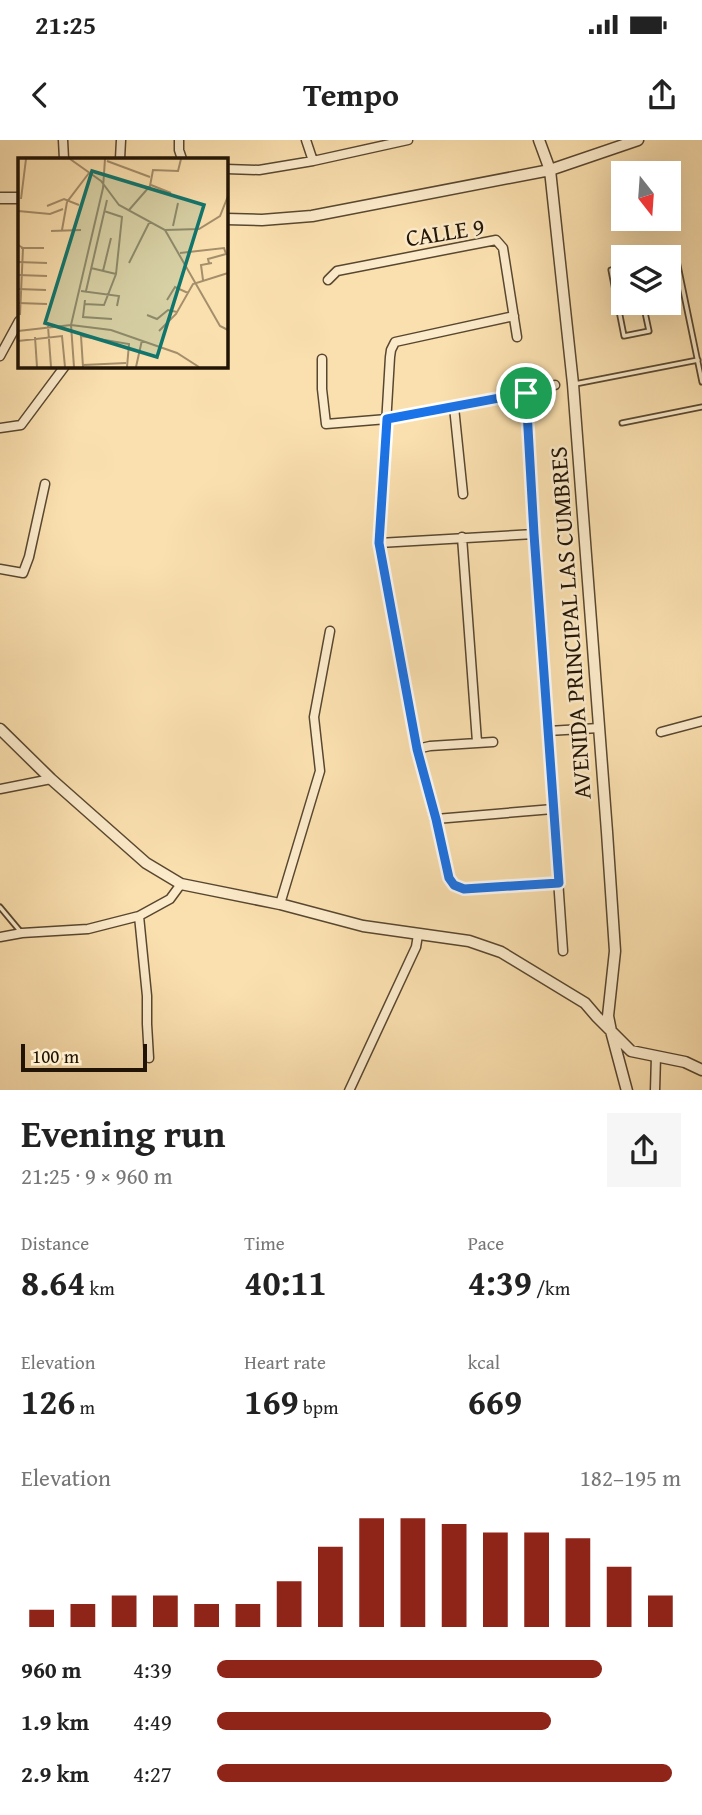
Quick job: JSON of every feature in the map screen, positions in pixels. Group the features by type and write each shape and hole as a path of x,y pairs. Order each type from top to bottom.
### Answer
{"street":[{"path":"63,140 64,158"},
{"path":"120,158 121,140"},
{"path":"178,140 182,158"},
{"path":"306,140 313,161"},
{"path":"228,169 259,170 408,140"},
{"name":"AVENIDA PRINCIPAL LAS CUMBRES","path":"540,140 550,170 573,384 615,951 608,1016 611,1031"},
{"path":"228,219 262,220 312,216 550,170 638,140"},
{"path":"0,198 18,198"},
{"name":"CALLE 9","path":"328,280 337,271 496,240 503,248 514,316"},
{"path":"517,337 514,316 396,342 391,350 379,543 417,749 449,878 457,887 470,889 559,883"},
{"path":"0,356 18,323"},
{"path":"322,359 326,424 387,419 555,385"},
{"path":"0,428 21,425 63,368"},
{"path":"526,393 563,951"},
{"path":"454,407 463,494"},
{"path":"0,569 23,573 30,557 45,484"},
{"path":"379,543 534,534"},
{"path":"463,537 477,742"},
{"path":"280,904 320,771 314,717 330,631"},
{"path":"661,732 702,721"},
{"path":"548,731 599,728"},
{"path":"0,729 51,779 146,863 181,884 280,904 345,922 468,941 501,952 585,1003 631,1051 685,1062 702,1070"},
{"path":"417,749 493,742"},
{"path":"0,789 51,779"},
{"path":"436,819 554,809"},
{"path":"0,937 88,929 139,916 170,899 181,884"},
{"path":"139,916 147,996 149,1058"},
{"path":"349,1090 416,947 418,935"},
{"path":"611,1031 627,1090"},
{"path":"654,1090 656,1056"}],"lane":[{"path":"681,280 702,382"},
{"path":"620,315 624,336 649,331 646,315"},
{"path":"573,384 698,360"},
{"path":"622,423 702,407"},
{"path":"0,907 22,933"}],"route":[{"path":"526,393 559,883 464,889 454,885 449,878 417,749 379,543 387,419 526,393"}]}
